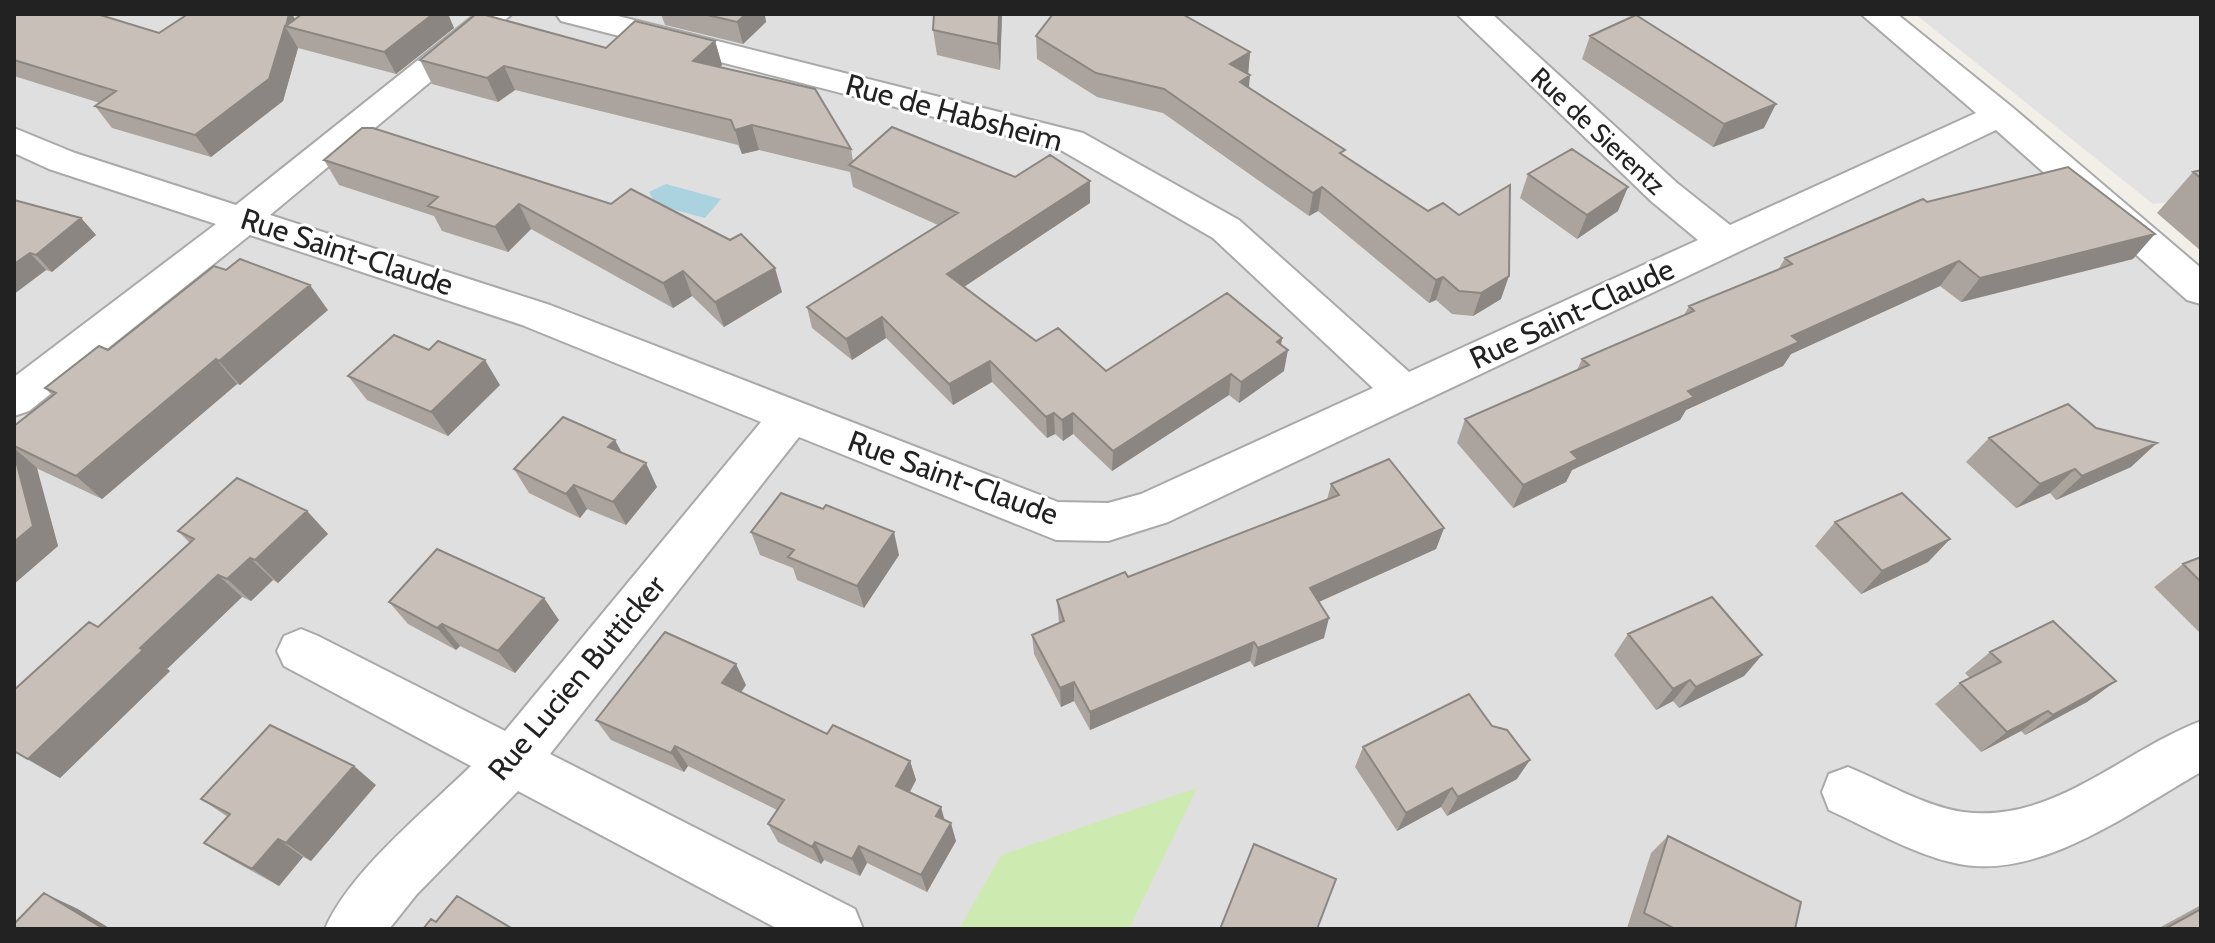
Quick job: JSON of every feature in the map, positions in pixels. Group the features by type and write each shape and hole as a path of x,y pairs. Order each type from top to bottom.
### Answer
{"street":[{"path":"14,400 225,238 245,218 496,14"},
{"name":"Rue de Habsheim","path":"572,14 1071,141 1226,229 1403,391"},
{"name":"Rue de Sierentz","path":"1473,14 1664,192 1727,243"},
{"path":"1877,14 2000,115 2201,290"},
{"name":"Rue Saint-Claude","path":"14,139 62,161 536,315 1056,521 1108,522 1152,509 2000,115"},
{"name":"Rue Lucien Butticker","path":"353,929 398,875 512,761 790,417"},
{"path":"301,651 835,929"},
{"path":"1848,792 1962,838 2004,840 2048,829 2201,745"}],"shaded area":[{"path":"14,14 1892,14 2201,271 2201,929 14,929"},
{"path":"1915,14 2201,14 2201,198 2153,204"}],"green space":[{"path":"1197,788 1129,929 959,929 1001,855"}],"water":[{"path":"666,184 721,199 705,218 649,203 653,199 649,192"}],"building":[{"path":"14,14 97,14 159,33 188,14 289,14 286,26 302,14 433,14 384,52 285,26 269,79 195,135 95,106 116,91 14,60"},
{"path":"476,14 606,48 635,21 715,41 693,61 815,89 851,149 752,125 735,130 731,120 504,66 487,78 420,60"},
{"path":"703,14 746,14 737,22"},
{"path":"934,14 999,14 998,44 933,30"},
{"path":"1053,14 1182,14 1250,52 1230,64 1250,75 1240,82 1345,150 1340,153 1428,211 1443,203 1459,215 1510,185 1509,276 1481,293 1459,291 1443,277 1436,280 1322,187 1313,193 1164,89 1096,73 1036,36"},
{"path":"1636,15 1776,104 1724,124 1590,36"},
{"path":"892,127 1015,177 1050,155 1090,181 947,274 1036,341 1058,328 1106,371 1227,293 1282,338 1277,342 1288,350 1241,382 1231,374 1113,451 1073,413 1062,420 1054,413 1046,417 990,361 949,384 882,317 846,339 807,307 958,213 849,165"},
{"path":"362,128 373,128 611,204 631,189 730,240 741,234 775,268 715,302 683,271 663,283 519,204 495,227 428,206 438,197 324,160"},
{"path":"1572,149 1628,187 1587,215 1528,174"},
{"path":"2068,167 2155,234 1980,278 1959,261 1792,336 1799,342 1688,391 1694,397 1571,452 1578,459 1523,485 1465,419 1589,365 1582,359 1694,311 1689,306 1792,264 1785,258 1923,199 1927,202"},
{"path":"14,200 81,218 36,255 30,253 14,264"},
{"path":"240,259 310,285 76,476 14,446 14,426 56,393 45,388 99,346 108,350 214,266 226,270"},
{"path":"394,335 429,350 438,341 485,360 431,412 348,376"},
{"path":"2068,404 2096,428 2157,443 2082,476 2075,469 2040,484 1989,438"},
{"path":"563,417 615,440 608,447 646,463 613,502 574,485 566,494 514,469"},
{"path":"14,453 33,526 14,542"},
{"path":"1389,459 1444,528 1310,588 1329,618 1258,648 1254,642 1090,712 1074,682 1060,688 1032,635 1064,621 1057,600 1125,572 1128,577 1339,495 1331,484"},
{"path":"237,478 307,511 255,560 250,558 227,579 218,575 28,759 14,751 14,690 89,622 98,627 194,539 178,531"},
{"path":"781,493 823,509 826,505 894,532 857,586 788,557 794,550 751,532"},
{"path":"1902,493 1950,539 1882,571 1835,522"},
{"path":"437,549 544,598 498,651 442,624 437,628 389,602"},
{"path":"2201,557 2201,582 2183,564"},
{"path":"1712,597 1762,655 1696,687 1690,680 1673,689 1628,634"},
{"path":"2053,621 2116,681 2053,715 2048,711 2007,732 1960,683 2001,662 1990,652"},
{"path":"665,632 736,664 722,683 827,734 833,725 910,761 896,786 941,807 936,816 951,823 921,875 859,846 852,859 815,842 812,847 768,824 784,800 675,746 671,753 596,720"},
{"path":"1469,694 1492,726 1507,730 1530,760 1458,797 1452,788 1406,813 1363,747"},
{"path":"270,725 354,766 286,843 278,839 252,869 204,843 230,814 201,799"},
{"path":"1668,836 1801,902 1795,929 1675,929 1644,913"},
{"path":"1254,844 1336,879 1317,929 1220,929"},
{"path":"44,893 104,929 14,929 14,924"},
{"path":"457,896 513,929 423,929 431,919 436,922"},
{"path":"2201,909 2201,929 2169,929 2168,927"}]}
